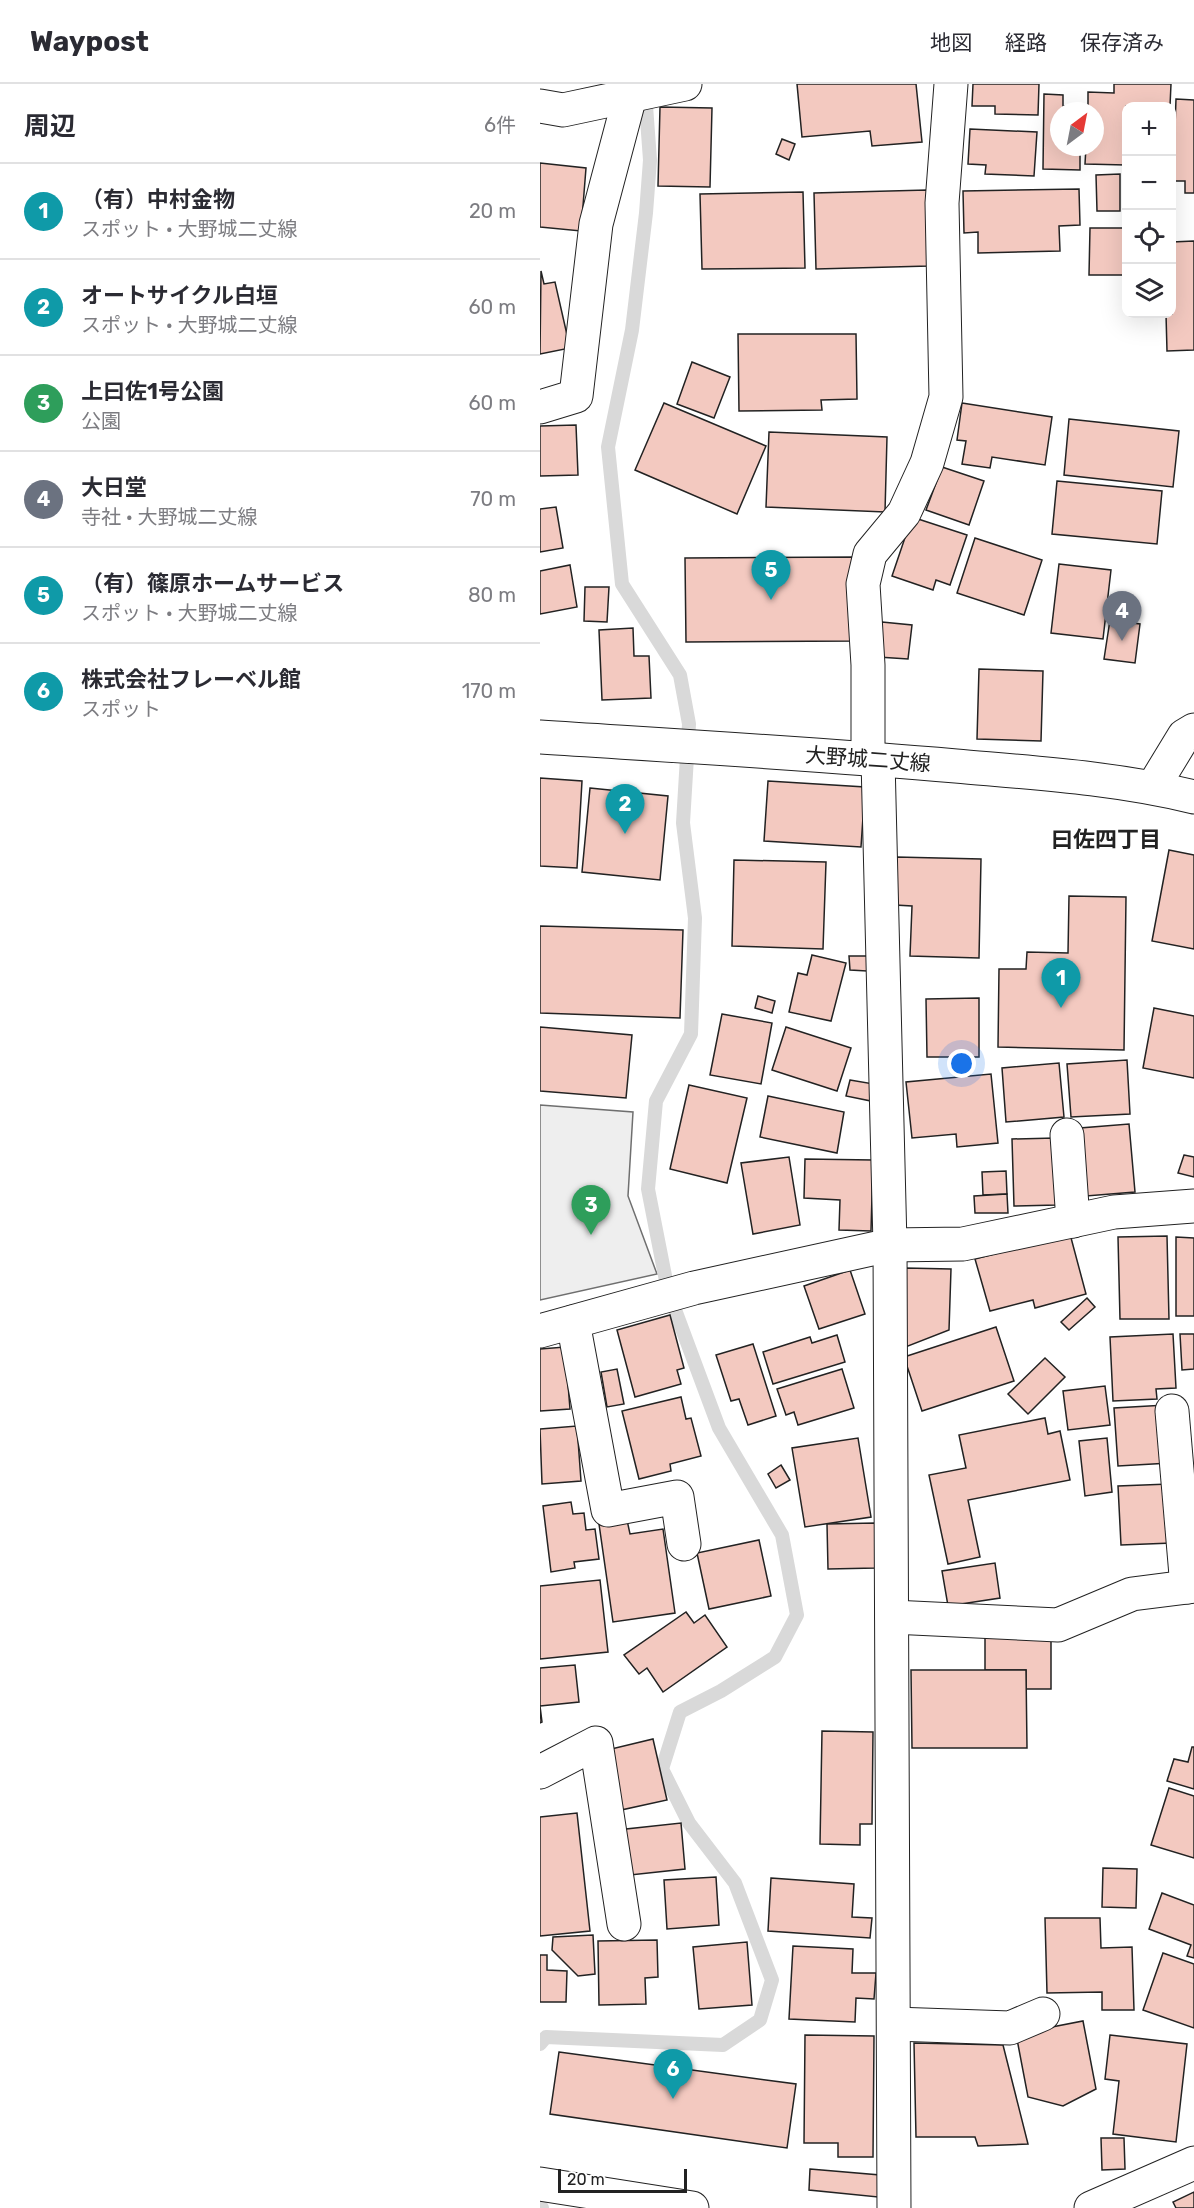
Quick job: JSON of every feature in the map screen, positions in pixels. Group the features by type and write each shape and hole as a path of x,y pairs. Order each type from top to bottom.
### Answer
{"street":[{"path":"540,106 563,110 589,94 630,96 685,84"},
{"path":"894,2208 890,1245 873,759 863,584 870,555 904,513 927,463 946,397 942,203 951,84"},
{"path":"540,407 576,396 596,224 630,96"},
{"path":"1153,787 1184,736 1194,730"},
{"name":"大野城二丈線","path":"540,737 873,759 1027,773 1153,787 1194,797"},
{"path":"1067,1135 1073,1221"},
{"path":"540,1330 694,1288 890,1245 963,1244 1114,1212 1194,1206"},
{"path":"573,1322 608,1510 677,1497 684,1544"},
{"path":"892,1617 1058,1625 1132,1594 1190,1587 1172,1412"},
{"path":"540,1772 596,1743 624,1924"},
{"path":"894,2024 1010,2028 1043,2014"},
{"path":"1091,2208 1194,2163"},
{"path":"540,2184 692,2208"}],"shaded area":[{"path":"540,1105 633,1112 628,1196 657,1274 540,1300"}],"building":[{"path":"797,84 916,84 922,142 872,146 870,131 802,137"},
{"path":"973,84 1039,84 1038,115 995,114 995,106 972,106"},
{"path":"1114,84 1171,84 1170,102 1122,102 1122,165 1085,164 1085,156 1104,156 1104,102 1088,102 1088,92 1114,93"},
{"path":"1044,94 1063,95 1063,102 1050,102 1050,156 1080,156 1080,170 1043,169"},
{"path":"1176,99 1194,100 1194,193 1185,193 1185,181 1176,181"},
{"path":"660,107 712,108 710,187 658,186"},
{"path":"970,129 1037,132 1034,176 985,174 986,165 968,164"},
{"path":"782,139 795,144 789,160 776,154"},
{"path":"540,163 586,168 581,231 540,227"},
{"path":"1120,174 1120,211 1097,211 1096,175"},
{"path":"1079,189 1080,225 1059,226 1060,251 978,253 978,232 964,233 963,191"},
{"path":"927,190 929,266 816,269 814,193"},
{"path":"803,192 805,268 702,269 700,194"},
{"path":"1090,228 1122,228 1122,275 1089,275"},
{"path":"1194,241 1194,350 1167,351 1166,318 1176,318 1176,242"},
{"path":"541,271 544,284 555,282 570,348 540,354"},
{"path":"738,334 856,334 857,399 821,400 822,410 739,411"},
{"path":"692,362 730,377 714,418 677,404"},
{"path":"664,403 766,446 737,514 635,470"},
{"path":"962,403 1052,417 1045,465 992,457 990,468 962,464 966,441 957,440"},
{"path":"1069,419 1179,431 1173,487 1064,475"},
{"path":"576,425 578,475 540,476 540,426"},
{"path":"769,432 887,437 885,512 766,507"},
{"path":"942,467 984,481 969,525 926,510"},
{"path":"1057,481 1162,491 1157,544 1052,534"},
{"path":"556,507 563,548 540,552 540,509"},
{"path":"912,517 967,535 950,585 936,580 933,590 892,576"},
{"path":"975,538 1042,560 1024,615 957,593"},
{"path":"856,557 857,641 686,642 685,558"},
{"path":"1059,564 1111,570 1103,639 1051,633"},
{"path":"570,565 577,607 540,614 540,571"},
{"path":"585,587 609,587 607,622 584,621"},
{"path":"1110,620 1140,624 1135,663 1104,659"},
{"path":"882,622 912,625 908,659 878,657"},
{"path":"633,628 634,656 649,656 651,698 602,700 599,630"},
{"path":"979,669 1043,671 1041,741 977,739"},
{"path":"540,778 582,781 577,868 540,866"},
{"path":"768,781 865,787 861,847 764,841"},
{"path":"590,788 668,796 660,880 582,872"},
{"path":"1169,850 1194,855 1194,949 1152,941"},
{"path":"896,857 981,859 979,958 910,956 912,906 895,905"},
{"path":"734,860 826,862 823,949 732,946"},
{"path":"1069,896 1126,897 1124,1050 998,1047 999,969 1026,969 1027,952 1068,953"},
{"path":"540,926 683,930 680,1018 540,1013"},
{"path":"812,955 846,963 831,1021 789,1012 798,973 807,975"},
{"path":"849,956 868,956 867,971 850,970"},
{"path":"758,996 775,1001 772,1013 755,1008"},
{"path":"979,998 979,1057 927,1057 926,999"},
{"path":"1154,1008 1194,1016 1194,1078 1143,1068"},
{"path":"722,1014 772,1023 761,1084 710,1075"},
{"path":"540,1027 632,1035 626,1098 540,1091"},
{"path":"786,1027 851,1048 837,1091 772,1070"},
{"path":"1127,1060 1130,1114 1071,1117 1067,1064"},
{"path":"1059,1063 1064,1117 1006,1122 1002,1068"},
{"path":"991,1074 998,1143 957,1147 956,1134 912,1138 906,1082"},
{"path":"850,1080 874,1084 871,1101 846,1096"},
{"path":"689,1085 747,1098 727,1183 670,1169"},
{"path":"768,1096 844,1112 837,1153 760,1137"},
{"path":"1129,1124 1135,1192 1086,1196 1080,1128"},
{"path":"1055,1138 1057,1205 1014,1206 1012,1139"},
{"path":"1184,1155 1194,1157 1194,1177 1178,1173"},
{"path":"789,1157 800,1225 753,1234 741,1163"},
{"path":"805,1159 873,1160 871,1231 839,1230 840,1200 804,1198"},
{"path":"1006,1171 1007,1194 983,1195 982,1172"},
{"path":"1007,1194 1008,1213 975,1213 974,1196"},
{"path":"1070,1234 1086,1294 1035,1308 1033,1300 990,1311 975,1259"},
{"path":"1167,1236 1169,1319 1120,1319 1118,1237"},
{"path":"1176,1237 1194,1238 1194,1316 1176,1316"},
{"path":"905,1268 951,1269 949,1330 903,1348"},
{"path":"850,1270 865,1314 819,1329 804,1286"},
{"path":"1087,1298 1095,1307 1069,1330 1061,1322"},
{"path":"670,1315 684,1368 677,1370 681,1384 635,1397 617,1330"},
{"path":"996,1327 1014,1381 922,1411 904,1357"},
{"path":"1173,1334 1176,1388 1156,1389 1157,1399 1113,1401 1110,1337"},
{"path":"1180,1334 1194,1334 1194,1369 1182,1370"},
{"path":"837,1335 845,1362 773,1384 763,1352 810,1337 812,1343"},
{"path":"753,1344 776,1416 748,1425 739,1399 731,1401 716,1355"},
{"path":"565,1347 570,1409 540,1411 540,1349"},
{"path":"1045,1358 1065,1377 1028,1414 1008,1394"},
{"path":"617,1369 624,1404 607,1407 601,1372"},
{"path":"842,1369 854,1408 798,1425 794,1412 786,1415 777,1389"},
{"path":"1105,1386 1110,1425 1068,1430 1063,1391"},
{"path":"681,1397 686,1419 691,1418 701,1456 670,1464 671,1471 639,1479 622,1411"},
{"path":"1166,1405 1170,1463 1118,1466 1114,1408"},
{"path":"1045,1418 1048,1434 1060,1431 1070,1480 968,1500 980,1557 948,1564 929,1475 966,1468 959,1435"},
{"path":"577,1426 581,1481 542,1484 540,1429"},
{"path":"858,1438 871,1517 805,1527 792,1448"},
{"path":"1107,1438 1112,1492 1085,1496 1079,1441"},
{"path":"781,1465 790,1480 776,1488 768,1474"},
{"path":"1169,1484 1172,1543 1121,1545 1118,1486"},
{"path":"571,1502 573,1514 584,1513 586,1530 595,1529 599,1559 574,1562 575,1568 551,1572 543,1506"},
{"path":"627,1520 630,1534 663,1529 675,1613 613,1622 599,1524"},
{"path":"875,1523 876,1568 828,1569 827,1524"},
{"path":"759,1540 771,1596 709,1609 697,1553"},
{"path":"995,1563 1000,1598 948,1606 942,1571"},
{"path":"600,1580 608,1652 540,1659 540,1586"},
{"path":"686,1612 694,1623 705,1615 727,1647 663,1692 647,1668 639,1674 624,1655"},
{"path":"985,1634 1051,1634 1051,1689 1026,1689 1026,1670 985,1670"},
{"path":"575,1665 579,1702 540,1706 540,1668"},
{"path":"911,1670 1026,1670 1027,1748 912,1748"},
{"path":"822,1731 873,1732 872,1824 860,1824 860,1845 820,1844"},
{"path":"653,1739 667,1800 621,1810 607,1750"},
{"path":"1192,1747 1194,1747 1194,1789 1167,1781 1174,1759 1188,1762"},
{"path":"1169,1788 1194,1796 1194,1858 1151,1845"},
{"path":"577,1813 590,1931 540,1936 540,1817"},
{"path":"681,1823 685,1869 621,1876 617,1830"},
{"path":"1103,1868 1137,1869 1136,1908 1102,1907"},
{"path":"716,1877 719,1925 667,1929 664,1880"},
{"path":"771,1878 854,1884 852,1917 872,1918 870,1938 768,1931"},
{"path":"1162,1893 1194,1905 1194,1958 1187,1956 1191,1945 1149,1929"},
{"path":"1045,1918 1100,1918 1101,1948 1132,1947 1134,2010 1102,2010 1102,1992 1047,1993"},
{"path":"593,1935 595,1974 578,1976 552,1950 553,1937"},
{"path":"657,1940 658,1977 645,1978 646,2004 599,2005 598,1941"},
{"path":"747,1942 752,2005 699,2009 693,1947"},
{"path":"793,1946 853,1949 852,1973 876,1973 874,1999 856,1998 855,2022 789,2019"},
{"path":"1163,1953 1194,1964 1194,2028 1143,2010"},
{"path":"540,1955 547,1955 547,1970 567,1971 566,2002 540,2002"},
{"path":"1083,2021 1096,2089 1063,2106 1028,2097 1016,2034"},
{"path":"805,2035 874,2036 873,2157 838,2157 838,2143 804,2143"},
{"path":"1110,2035 1187,2044 1176,2142 1113,2134 1119,2081 1105,2079"},
{"path":"914,2043 1003,2045 1028,2144 978,2146 975,2137 916,2137"},
{"path":"559,2052 796,2084 787,2148 550,2114"},
{"path":"1101,2138 1124,2138 1125,2169 1102,2170"},
{"path":"810,2169 880,2175 878,2197 809,2190"},
{"path":"1194,2192 1194,2208 1176,2208 1173,2202"}],"waterway":[{"path":"540,2044 546,2037 723,2045 760,2020 772,1980 735,1883 689,1823 662,1769 680,1712 721,1691 775,1657 797,1615 782,1535 719,1428 668,1291 648,1189 656,1101 691,1034 695,918 683,823 689,724 680,675 622,584 608,447 632,330 646,213 650,160 645,92"}],"place":[{"name":"（有）篠原ホームサービス","path":"771,600"},
{"name":"大日堂","path":"1122,641"},
{"name":"オートサイクル白垣","path":"625,834"},
{"name":"（有）中村金物","path":"1061,1008"},
{"name":"上曰佐1号公園","path":"591,1235"},
{"name":"株式会社フレーベル館","path":"673,2099"}],"district":[{"name":"曰佐四丁目","path":"1106,839"}]}
